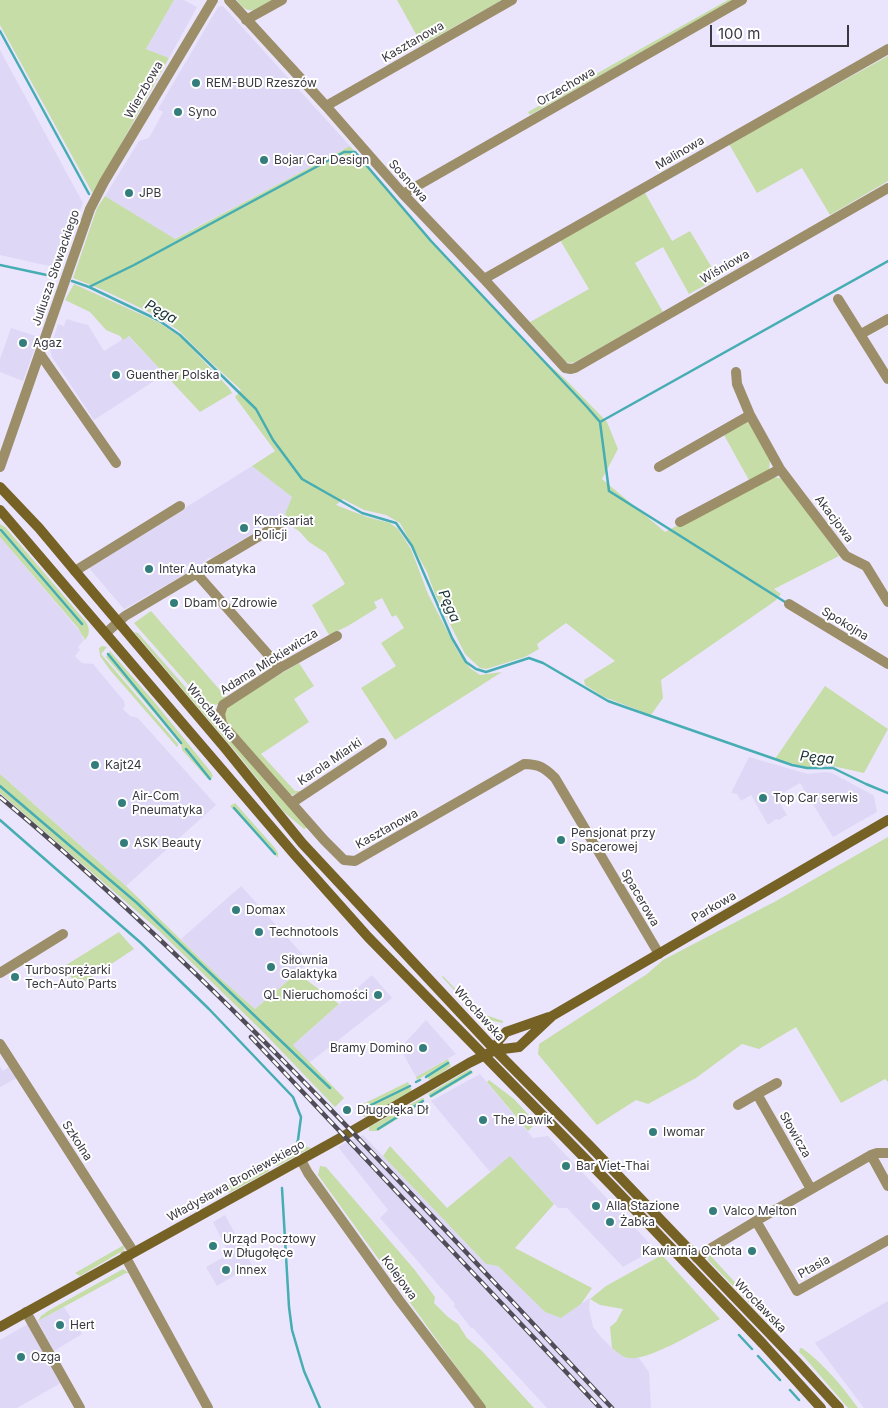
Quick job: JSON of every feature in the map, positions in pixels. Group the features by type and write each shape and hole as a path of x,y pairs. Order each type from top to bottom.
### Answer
{"main road":[{"name":"Wrocławska","path":"0,487 75,571 302,842 495,1050 697,1258 839,1408"},
{"name":"Wrocławska","path":"0,510 295,855 368,937 616,1190 763,1344 821,1408"},
{"name":"Parkowa","path":"495,1050 499,1040 506,1032 552,1016 888,820"},
{"name":"Parkowa","path":"483,1056 495,1050 519,1047 552,1016"},
{"name":"Władysława Broniewskiego","path":"0,1327 301,1160 483,1056"}],"street":[{"name":"Wierzbowa","path":"98,192 212,0"},
{"name":"Sosnowa","path":"230,0 403,194 565,368 575,368"},
{"path":"246,20 282,0"},
{"name":"Kasztanowa","path":"326,106 512,0"},
{"name":"Orzechowa","path":"403,194 742,0"},
{"name":"Malinowa","path":"484,279 888,49"},
{"name":"Wiśniowa","path":"575,368 888,188"},
{"name":"Juliusza Słowackiego","path":"0,467 87,218 98,192"},
{"path":"838,299 862,334 888,378"},
{"path":"862,334 888,319"},
{"path":"40,354 116,463"},
{"name":"Akacjowa","path":"736,372 737,384 750,415 780,469 846,556 866,566 888,602"},
{"path":"659,467 750,415"},
{"path":"680,522 780,469"},
{"path":"75,571 180,506"},
{"path":"106,633 118,622 156,597 283,522"},
{"path":"197,574 280,668"},
{"name":"Spokojna","path":"789,604 888,664"},
{"name":"Adama Mickiewicza","path":"220,714 223,705 280,668 337,636"},
{"name":"Kasztanowa","path":"220,714 222,724 293,802 324,840 344,860 349,862 358,859 524,764 536,764 544,768 555,778"},
{"name":"Karola Miarki","path":"293,802 382,743"},
{"name":"Spacerowa","path":"555,778 659,954"},
{"path":"0,973 63,934"},
{"name":"Szkolna","path":"0,1044 129,1254 208,1408"},
{"path":"738,1105 777,1083"},
{"name":"Słowicza","path":"757,1094 811,1189"},
{"path":"697,1258 756,1221 871,1155 888,1153"},
{"path":"871,1155 888,1186"},
{"name":"Kolejowa","path":"301,1160 308,1173 396,1296 481,1408"},
{"name":"Ptasia","path":"756,1221 797,1291 888,1240"},
{"path":"26,1312 80,1408"}],"shaded area":[{"path":"174,0 184,0 197,7 169,58 146,49"},
{"path":"223,6 350,146 174,239 105,196 139,141 149,138 163,112 158,109 218,7"},
{"path":"0,50 83,203 58,268 0,255"},
{"path":"66,319 88,325 104,351 128,336 165,374 94,420 52,357 50,349 58,324 64,326"},
{"path":"11,328 39,337 23,381 0,372 0,359"},
{"path":"252,466 292,497 285,514 212,558 208,558 195,568 190,565 185,567 186,574 124,609 89,568"},
{"path":"0,537 82,634 84,640 78,647 80,650 75,656 82,663 93,664 124,701 125,706 123,709 130,716 138,718 216,805 126,886 0,774"},
{"path":"749,757 808,774 832,773 874,796 877,812 833,837 800,783 776,797 787,815 779,820 776,819 768,825 751,795 741,801 737,794 731,793"},
{"path":"241,886 305,957 308,963 255,1009 220,978 181,939"},
{"path":"372,975 392,998 309,1063 293,1045"},
{"path":"426,1020 456,1054 416,1077 400,1048"},
{"path":"0,1066 3,1071 10,1066 17,1078 0,1087"},
{"path":"480,1074 533,1138 548,1136 655,1249 623,1267 567,1208 558,1208 510,1157 490,1172 431,1101"},
{"path":"363,1135 486,1264 498,1266 545,1312 561,1317 590,1298 589,1308 593,1327 612,1348 626,1358 639,1358 649,1372 651,1408 547,1408 471,1328 454,1306 455,1304 380,1218 388,1210 338,1147"},
{"path":"225,1215 252,1265 217,1286 206,1267 229,1254 213,1222"},
{"path":"888,1301 888,1408 864,1408 815,1343"},
{"path":"64,1307 71,1318 73,1317 82,1334 54,1351 38,1321"},
{"path":"28,1324 61,1383 17,1408 0,1408 0,1340"}],"green space":[{"path":"0,0 174,0 146,49 169,58 93,194 0,25"},
{"path":"237,0 272,0 257,9 249,10 241,6"},
{"path":"397,0 502,0 422,45"},
{"path":"728,0 734,0 530,115 528,112"},
{"path":"888,56 888,181 830,215 802,168 757,193 729,144"},
{"path":"350,146 461,274 526,344 565,379 607,422 618,449 602,479 665,532 752,486 774,477 784,479 839,556 774,589 781,594 775,601 661,680 663,698 651,715 604,697 585,685 584,680 615,661 566,623 537,644 539,649 525,657 486,669 480,668 465,654 435,594 427,572 400,523 386,515 364,510 343,499 336,505 367,517 390,523 398,529 411,549 428,594 458,652 470,668 480,675 502,672 395,740 361,688 396,666 381,643 404,628 396,615 392,617 382,598 374,602 377,608 329,635 312,605 345,584 326,553 309,542 294,528 285,514 292,497 252,466 275,451 235,397 241,390 178,330 155,315 73,278 97,208 105,196 175,239"},
{"path":"644,191 672,241 690,231 718,278 689,294 663,247 635,263 663,312 575,362 566,362 530,322 589,289 560,240"},
{"path":"74,284 158,322 182,338 232,393 200,412 129,336 123,340 120,336 106,330 90,312 65,300"},
{"path":"748,421 770,460 769,470 750,482 724,435"},
{"path":"0,524 5,527 86,622 89,631 85,640 78,628 0,537"},
{"path":"151,611 226,697 220,704 207,706 134,623"},
{"path":"134,632 138,633 308,827 304,829 284,812"},
{"path":"102,646 107,647 101,654 178,744 177,747 110,670 100,656 99,648"},
{"path":"110,651 211,772 213,776 211,779 208,779 182,750 181,744 106,657"},
{"path":"299,663 314,686 294,699 309,722 261,754 295,791 303,791 292,795 289,794 226,723 223,711 227,706"},
{"path":"825,686 888,729 864,773 828,765 809,768 775,759"},
{"path":"0,774 126,886 220,978 255,1009 297,973 339,1004 293,1045 344,1098 335,1107 264,1033 156,928 0,793"},
{"path":"235,803 275,848 278,858 230,806"},
{"path":"888,837 888,1082 885,1079 841,1103 796,1027 759,1049 742,1044 696,1078 648,1104 636,1100 597,1125 538,1054 539,1044 647,974 663,960 776,901"},
{"path":"119,932 134,949 78,986 63,967"},
{"path":"443,976 477,1012 503,1021 503,1023 480,1018"},
{"path":"448,1059 451,1066 431,1081 425,1075 417,1080 416,1077"},
{"path":"470,1069 473,1073 431,1098 428,1094"},
{"path":"489,1080 514,1099 536,1123 528,1131 487,1082"},
{"path":"408,1082 412,1091 365,1117 355,1108"},
{"path":"424,1098 423,1103 378,1131 369,1131 369,1127"},
{"path":"300,1144 311,1148 277,1166 271,1161 292,1147 297,1148"},
{"path":"390,1146 447,1208 510,1156 554,1204 515,1248 592,1288 581,1304 561,1318 545,1312 498,1266 486,1264 383,1156"},
{"path":"266,1164 269,1171 229,1193 226,1187"},
{"path":"320,1166 326,1167 414,1269 435,1297 434,1303 458,1324 467,1338 482,1351 534,1408 486,1408 318,1175"},
{"path":"124,1245 124,1250 80,1276 75,1273"},
{"path":"709,1254 766,1316 765,1317 708,1260"},
{"path":"662,1255 720,1319 661,1350 637,1358 628,1358 612,1348 610,1327 616,1322 623,1309 600,1305 590,1299 606,1286"},
{"path":"123,1269 129,1273 38,1321 48,1311"},
{"path":"800,1348 810,1354 825,1368 858,1408 848,1408 799,1352"}],"waterway":[{"path":"0,31 89,194"},
{"path":"89,287 134,265 344,152 355,152 431,241 600,422 609,491 785,602"},
{"path":"600,422 888,261"},
{"name":"Pęga","path":"0,265 56,277"},
{"name":"Pęga","path":"72,281 89,287 158,320 180,335 256,409 273,440 302,479 362,513 396,523 412,546 452,638 466,662 476,669 486,672 529,658 543,663 608,701 792,765 807,768 833,768 888,793"},
{"path":"1,530 82,624"},
{"path":"108,654 181,743"},
{"path":"186,749 210,779"},
{"path":"0,786 137,903 330,1088"},
{"path":"234,808 275,854"},
{"path":"0,820 141,943 209,1009 293,1097 301,1117 295,1149"},
{"path":"426,1077 448,1063"},
{"path":"431,1096 471,1072"},
{"path":"416,1082 420,1080"},
{"path":"369,1106 410,1086"},
{"path":"378,1129 423,1101"},
{"path":"282,1188 292,1330 304,1371 320,1408"},
{"path":"739,1335 752,1349"},
{"path":"758,1356 780,1380"},
{"path":"790,1390 799,1400"}],"railway":[{"path":"0,797 82,868 239,1016 390,1171 612,1408"},
{"path":"251,1037 600,1408"}],"place":[{"name":"REM-BUD Rzeszów","path":"196,83"},
{"name":"Syno","path":"178,112"},
{"name":"Bojar Car Design","path":"264,160"},
{"name":"JPB","path":"129,193"},
{"name":"Agaz","path":"23,343"},
{"name":"Guenther Polska","path":"116,375"},
{"name":"Komisariat Policji","path":"244,528"},
{"name":"Inter Automatyka","path":"149,569"},
{"name":"Dbam o Zdrowie","path":"174,603"},
{"name":"Kajt24","path":"95,765"},
{"name":"Top Car serwis","path":"763,798"},
{"name":"Air-Com Pneumatyka","path":"122,803"},
{"name":"Pensjonat przy Spacerowej","path":"561,840"},
{"name":"ASK Beauty","path":"124,843"},
{"name":"Domax","path":"236,910"},
{"name":"Technotools","path":"259,932"},
{"name":"Siłownia Galaktyka","path":"271,967"},
{"name":"Turbosprężarki Tech-Auto Parts","path":"15,977"},
{"name":"QL Nieruchomości","path":"378,995"},
{"name":"Bramy Domino","path":"423,1048"},
{"name":"Długołęka Dł","path":"347,1110"},
{"name":"The Dawik","path":"483,1120"},
{"name":"Iwomar","path":"653,1132"},
{"name":"Bar Viet-Thai","path":"566,1166"},
{"name":"Alla Stazione","path":"596,1206"},
{"name":"Valco Melton","path":"713,1211"},
{"name":"Żabka","path":"610,1222"},
{"name":"Urząd Pocztowy w Długołęce","path":"213,1246"},
{"name":"Kawiarnia Ochota","path":"752,1251"},
{"name":"Innex","path":"226,1270"},
{"name":"Hert","path":"60,1325"},
{"name":"Ozga","path":"21,1357"}]}
